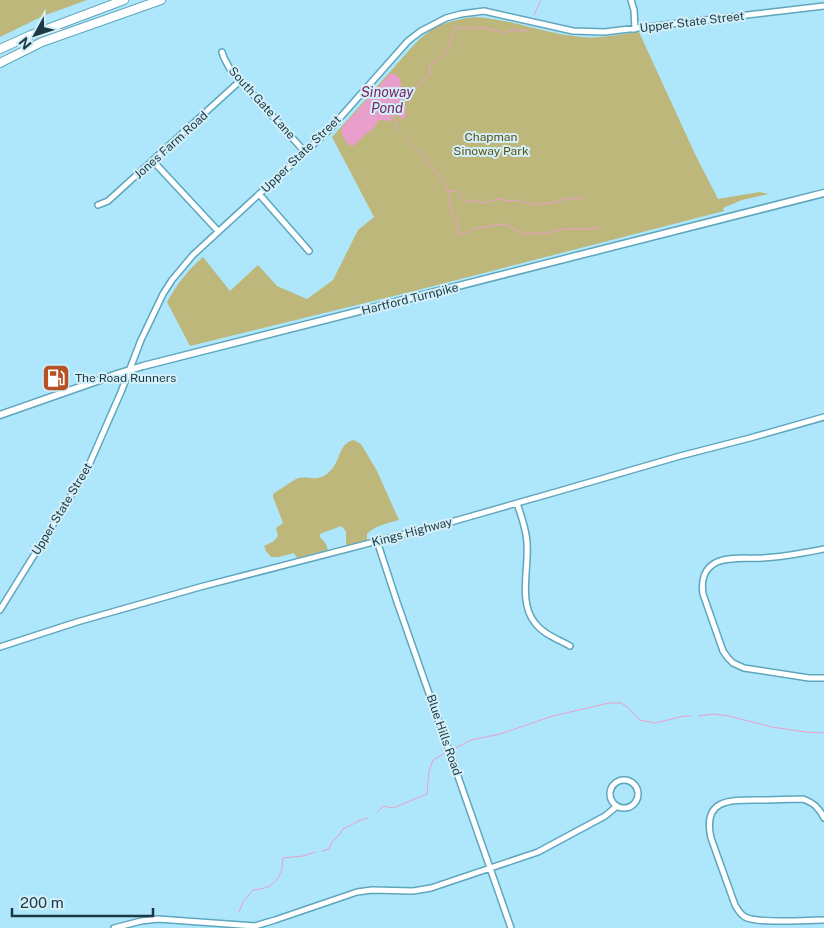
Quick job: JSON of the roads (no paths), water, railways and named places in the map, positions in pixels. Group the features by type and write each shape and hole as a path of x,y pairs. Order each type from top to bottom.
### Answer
{"highway":[{"path":"0,49 30,35 124,0"},
{"path":"0,62 42,42 161,0"}],"main road":[{"name":"Hartford Turnpike","path":"0,415 129,370 824,193"}],"street":[{"path":"631,0 634,10 635,29"},
{"name":"Upper State Street","path":"0,610 80,481 97,446 140,340 172,280 186,262 218,231 330,129 408,41 421,31 446,18 484,11 573,31 604,32 824,6"},
{"name":"South Gate Lane","path":"222,52 227,64 240,80 305,152"},
{"name":"Jones Farm Road","path":"98,204 108,201 240,80"},
{"path":"153,161 218,231"},
{"path":"258,194 309,251"},
{"name":"Kings Highway","path":"0,647 77,622 209,584 517,503 824,417"},
{"path":"517,503 527,543 526,597 528,612 539,628 570,646"},
{"name":"Blue Hills Road","path":"377,541 511,928"},
{"path":"824,549 781,556 718,561 708,569 702,585 703,594 723,651 733,663 744,668 809,678 824,678"},
{"path":"114,928 158,919 255,926 357,892 372,890 422,890 538,852 605,816 617,806 626,807 634,803 638,795 636,786 633,783 620,780 613,786 611,799 617,806"},
{"path":"824,818 818,807 803,799 733,800 720,805 713,811 709,819 709,828 716,854 735,905 738,911 745,917 761,921 824,920"}],"water":[{"name":"Sinoway Pond","path":"391,73 398,76 401,82 405,117 401,119 398,115 390,116 393,121 379,120 373,129 353,146 349,145 342,134 343,126"}],"waterway":[{"path":"534,15 541,0"},
{"path":"410,102 408,89 416,88 430,75 429,65 440,59 446,52 454,29 458,26 464,29 479,27 504,33 509,30 526,31 529,28"},
{"path":"392,115 402,133"},
{"path":"406,139 423,156 445,184 450,196 449,205 457,222 459,234 473,229 501,224 507,225 523,234 543,234 563,229 592,229 600,227"},
{"path":"448,190 458,192 467,202 478,201 483,203 499,199 516,200 529,204 552,203 566,199 584,198"},
{"path":"454,749 471,740 500,734 553,716 609,703 621,703 640,720 655,723 691,716"},
{"path":"698,716 713,714 729,716 772,727 824,733"},
{"path":"377,813 383,806 393,808 427,794 429,771 433,760 445,753"},
{"path":"322,851 329,849 332,842 343,829 368,818"},
{"path":"239,912 243,902 253,890 265,888 278,878 282,871 283,858 303,856 315,852"}],"place":[{"name":"The Road Runners","path":"56,378"}],"park label":[{"name":"Chapman Sinoway Park","path":"491,144"}]}
